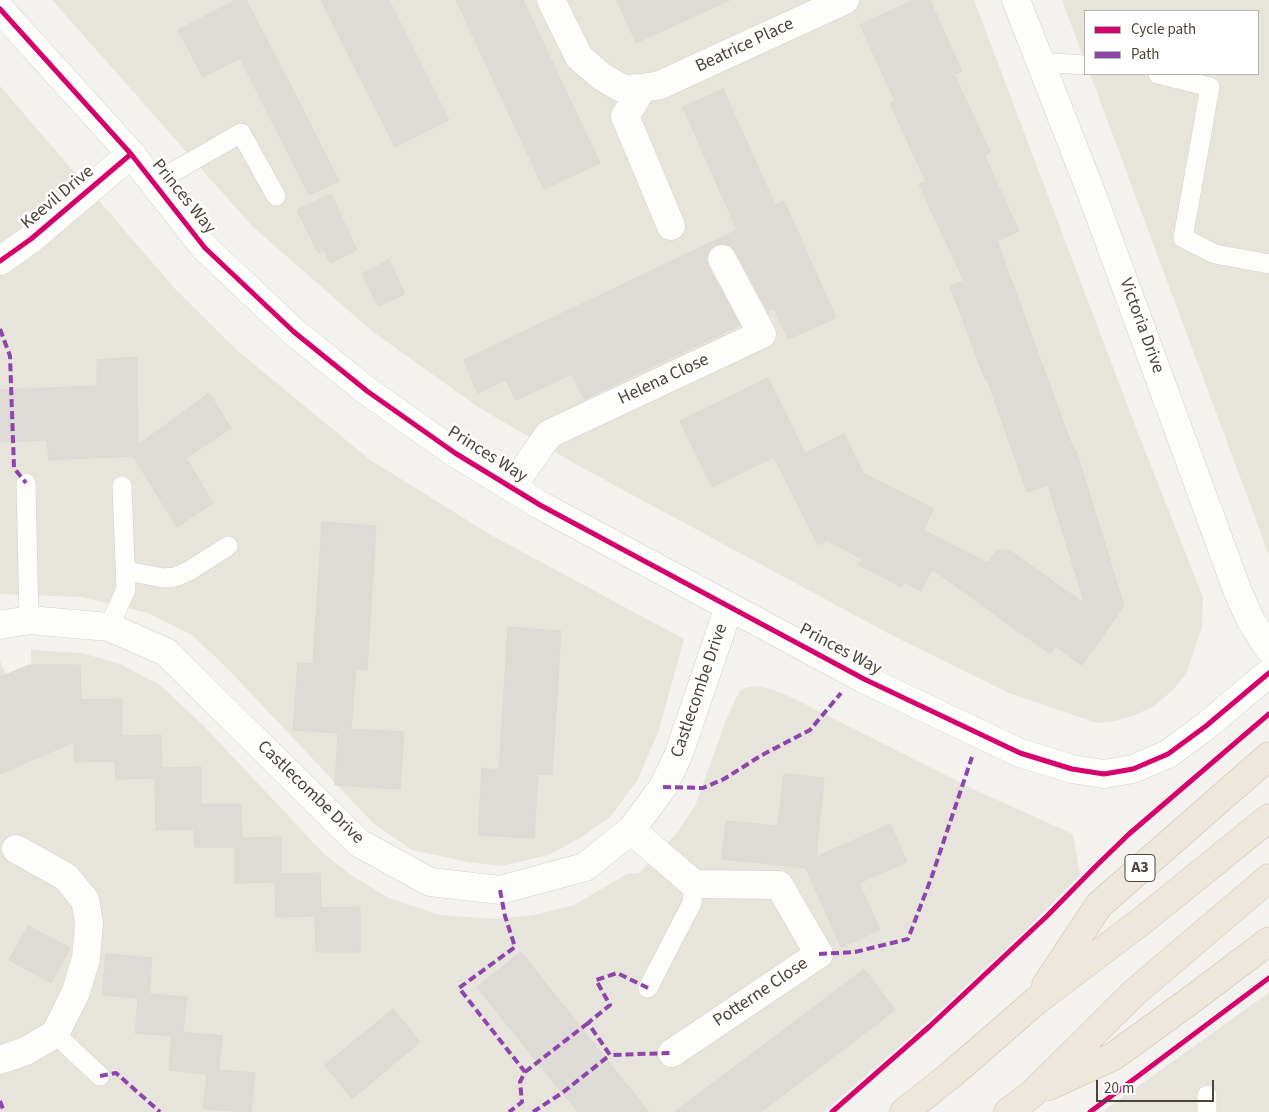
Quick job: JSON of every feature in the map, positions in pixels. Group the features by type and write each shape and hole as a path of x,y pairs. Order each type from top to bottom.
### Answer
{"highway":[{"name":"A3","path":"1036,1001 1099,905 1269,756"},
{"name":"A3","path":"904,1112 952,1074 1036,1001 1143,920 1269,818"},
{"path":"1008,1112 1032,1094 1135,992 1269,878"},
{"path":"1032,1094 1114,1056 1269,940"}],"street":[{"name":"Beatrice Place","path":"551,0 579,57 601,76 623,89 660,85 845,0"},
{"name":"Victoria Drive","path":"1016,0 1098,210 1238,592 1251,621 1269,649"},
{"name":"Princes Way","path":"0,9 131,154 205,248 294,332 367,391 455,453 513,489 864,679 1020,753 1072,769 1104,774 1133,769 1168,754 1206,726 1269,673"},
{"path":"643,88 625,116 671,226"},
{"name":"Keevil Drive","path":"0,261 31,239 131,154"},
{"name":"Helena Close","path":"513,489 549,434 762,334 722,259"},
{"name":"Castlecombe Drive","path":"0,625 29,620 109,627 166,652 359,843 430,882 500,890 586,867 631,830 663,787 678,756 729,607"},
{"path":"631,830 694,884"},
{"path":"0,1060 26,1051 55,1034 76,992 86,958 89,923 85,900 66,877 16,849"},
{"name":"Potterne Close","path":"672,1053 819,954 779,885 694,884"}],"lane":[{"path":"1040,62 1084,65"},
{"path":"1162,75 1210,86 1183,238 1215,254 1269,264"},
{"path":"154,183 241,133 276,196"},
{"path":"26,483 29,620"},
{"path":"109,627 126,589 122,486"},
{"path":"126,571 164,578 175,576 189,571 228,546"},
{"path":"648,988 692,903 694,884"},
{"path":"55,1034 100,1076"}],"shaded area":[{"path":"52,0 974,0 1136,428 1203,597 1202,627 1186,674 1172,691 1154,706 1135,715 1115,721 1097,723 1009,693 895,637 579,466 478,407 373,332 252,226"},
{"path":"1062,0 1269,0 1269,555 1090,75 1259,75 1259,10 1084,10 1084,59"},
{"path":"0,86 177,291 239,352 369,459 491,535 684,639 659,730 637,781 610,817 583,836 549,855 501,866 468,862 412,850 374,824 226,667 192,635 148,613 82,597 0,594"},
{"path":"31,650 82,653 120,664 160,685 205,727 325,855 354,877 389,898 440,915 495,919 533,915 574,905 627,874 639,873 676,834 695,806 726,720 739,692 745,688 757,686 791,697 977,791 1073,834 1080,875 1032,924 927,1022 824,1112 0,1112 0,661 14,692 32,685"},
{"path":"1269,992 1269,1112 1102,1112 1264,996"}],"building":[{"path":"236,0 246,0 339,181 309,195 240,58 203,77 178,30"},
{"path":"321,0 389,0 449,120 395,147"},
{"path":"456,0 523,0 600,163 544,189"},
{"path":"617,0 730,0 636,43"},
{"path":"913,0 930,0 962,71 954,74 990,152 984,155 1019,231 997,241 1074,451 1076,450 1124,606 1082,665 1055,646 1050,654 932,569 921,591 904,582 902,587 859,565 862,559 827,540 818,545 774,457 712,487 680,421 768,378 805,453 844,434 864,474 934,509 923,530 988,563 997,550 1009,550 1085,604 1048,485 1027,492 987,379 985,379 950,286 964,281 919,184 926,182 890,103 895,101 860,25"},
{"path":"723,89 775,205 784,201 836,318 788,339 774,308 768,311 736,252 730,246 722,243 715,245 709,250 706,259 740,325 584,399 572,374 516,400 506,380 478,393 464,360 737,230 683,107"},
{"path":"331,194 357,250 330,263 324,250 318,253 297,210"},
{"path":"389,260 405,294 378,306 362,274"},
{"path":"137,357 138,445 209,393 231,428 186,458 213,503 177,527 133,456 49,460 47,440 0,442 0,390 97,386 97,360"},
{"path":"322,522 376,526 367,670 356,670 351,729 404,732 400,789 335,785 338,733 293,730 298,663 313,664"},
{"path":"508,627 561,631 552,775 538,774 534,838 478,835 482,768 499,770"},
{"path":"29,665 80,665 81,700 122,699 122,736 161,735 162,768 201,767 201,804 241,804 242,838 281,837 281,874 320,873 321,908 360,907 360,952 316,952 315,916 276,917 275,882 235,883 235,847 195,847 194,829 156,830 155,778 116,779 115,761 75,762 74,742 0,774 0,677"},
{"path":"784,774 824,778 816,857 890,824 907,862 859,883 880,930 841,947 806,868 722,859 726,821 778,826"},
{"path":"28,926 70,948 51,983 9,960"},
{"path":"521,952 649,1112 578,1112 477,987"},
{"path":"106,954 152,958 149,994 187,997 183,1032 222,1036 219,1070 255,1073 251,1112 203,1109 207,1074 169,1070 172,1036 135,1033 138,998 102,995"},
{"path":"864,969 895,1010 761,1112 675,1112"},
{"path":"393,1009 420,1042 352,1099 325,1065"}],"marked path":[{"path":"0,329 10,356 14,468 26,483"},
{"path":"663,787 703,788 724,779 762,755 810,730 841,693"},
{"path":"819,954 855,952 908,939 932,876 972,757"},
{"path":"500,890 505,916 515,947 459,988 525,1072 520,1082 522,1102 509,1112"},
{"path":"648,988 617,973 596,980 610,1005 588,1023 610,1055 672,1053"},
{"path":"525,1072 588,1023"},
{"path":"533,1112 562,1093 610,1055"},
{"path":"100,1076 116,1073 160,1112"},
{"path":"0,1101 4,1112"}],"cycle path":[{"path":"0,9 131,154 205,248 294,332 367,391 455,453 540,505 864,679 1020,753 1072,769 1104,774 1133,769 1168,754 1206,726 1269,673"},
{"path":"0,261 31,239 131,154"},
{"path":"832,1112 930,1026 1047,916 1129,834 1269,714"},
{"path":"1090,1112 1269,978"}]}
